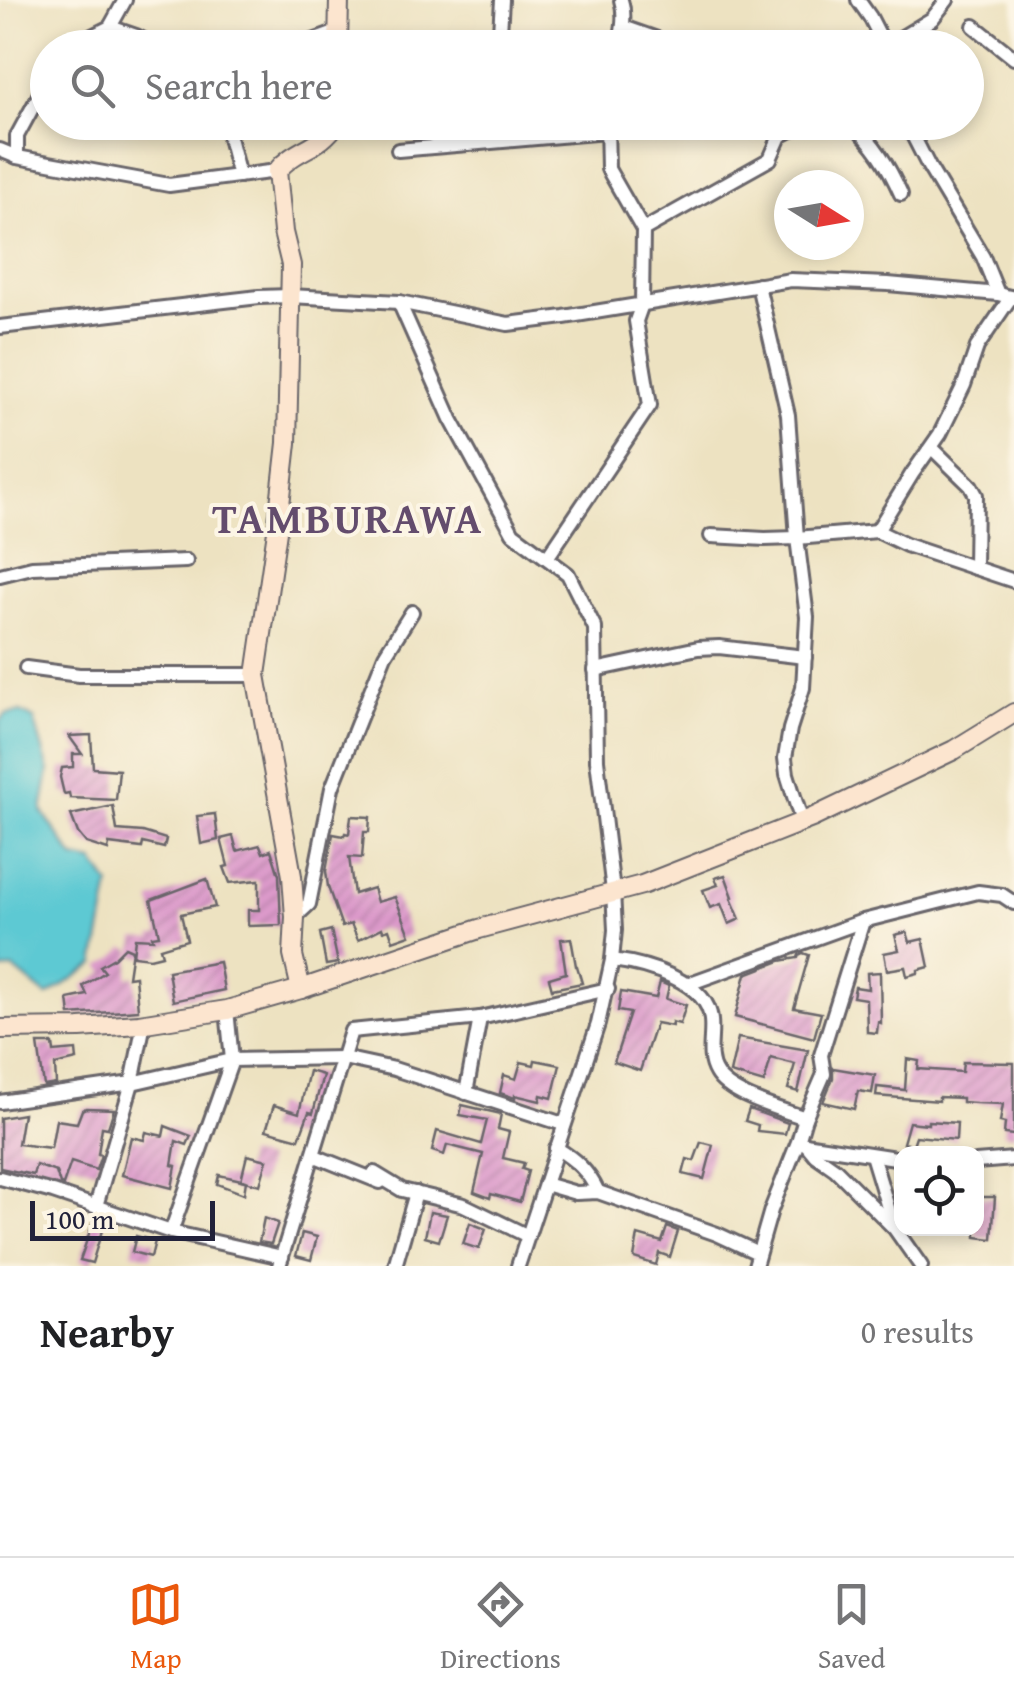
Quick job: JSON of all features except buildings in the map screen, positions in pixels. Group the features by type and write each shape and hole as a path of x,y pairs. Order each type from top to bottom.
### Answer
{"main road":[{"path":"338,30 340,0"},
{"path":"301,989 293,955 296,917 292,876 256,675 287,443 291,265 283,232 278,172 290,158 324,140"},
{"path":"0,1029 144,1023 226,1010 480,929 642,884 802,822 954,750 1014,714"}],"street":[{"path":"106,30 125,0"},
{"path":"500,30 502,0"},
{"path":"622,0 622,30"},
{"path":"858,0 876,30"},
{"path":"915,30 932,20 947,0"},
{"path":"974,26 979,30"},
{"path":"623,27 632,30"},
{"path":"110,28 116,30"},
{"path":"984,34 1014,58"},
{"path":"17,157 17,136 30,112"},
{"path":"230,140 239,176"},
{"path":"398,150 497,140"},
{"path":"547,558 650,405 636,321 642,304 643,230 608,169 607,140"},
{"path":"643,230 770,159 778,140"},
{"path":"870,140 900,194"},
{"path":"915,140 1008,296"},
{"path":"0,150 17,157 168,185 278,172"},
{"path":"0,327 290,296 399,302 508,324 791,280 1008,296"},
{"path":"758,284 788,415 807,617 801,698 784,758 802,822"},
{"path":"877,530 932,448 952,412 982,338 1008,296"},
{"path":"399,302 452,419 513,533 568,574 595,628 597,760 613,891 612,960 598,1024 518,1266"},
{"path":"932,448 976,494 975,568"},
{"path":"710,536 765,540 877,530 906,546 1014,581"},
{"path":"0,575 32,567 186,561"},
{"path":"296,917 309,904 332,788 385,655 412,612"},
{"path":"596,670 718,646 805,657"},
{"path":"26,668 80,675 256,675"},
{"path":"688,984 863,921 978,892 1002,895 1014,902"},
{"path":"544,1184 576,1193 598,1192 717,1234 757,1259 771,1210 802,1143 804,1118 824,1074 821,1055 863,921"},
{"path":"612,960 668,975 698,992 711,1014 713,1069 724,1083 804,1118"},
{"path":"0,1178 171,1232 281,1261 351,1031 480,1018 608,989"},
{"path":"171,1232 232,1060 226,1010"},
{"path":"466,1092 480,1018"},
{"path":"96,1206 132,1083 144,1023"},
{"path":"0,1102 132,1083 232,1060 343,1058 394,1069 563,1124"},
{"path":"802,1143 894,1158"},
{"path":"802,1143 834,1168 894,1228"},
{"path":"556,1148 582,1166 598,1192"},
{"path":"872,1155 894,1226"},
{"path":"315,1156 416,1194"},
{"path":"984,1161 1014,1158"},
{"path":"374,1173 402,1190 464,1204 528,1236"},
{"path":"394,1266 416,1194"},
{"path":"900,1236 922,1266"}],"water":[{"path":"21,712 34,719 49,771 42,811 74,858 94,862 110,885 95,964 47,996 14,969 0,970 0,721 6,714"}],"district":[{"name":"TAMBURAWA","path":"348,517"}]}
